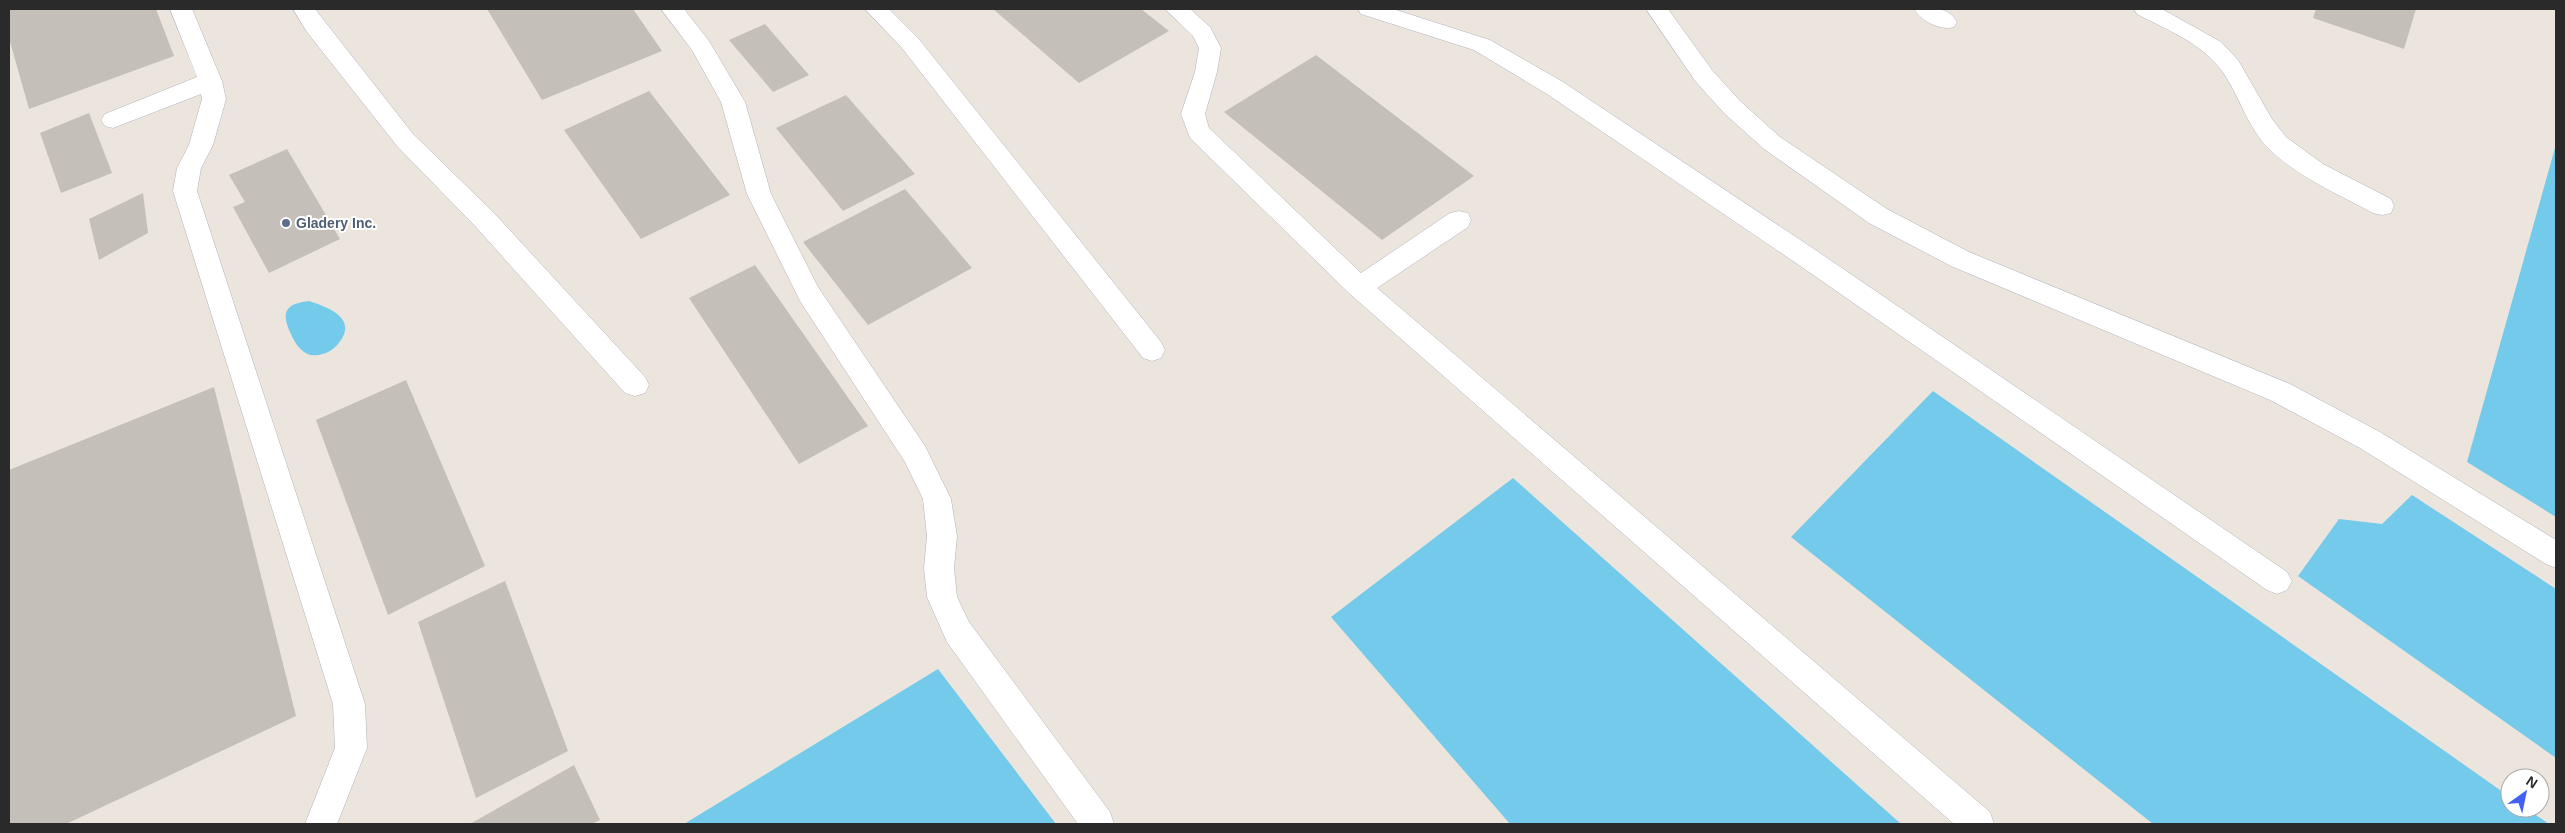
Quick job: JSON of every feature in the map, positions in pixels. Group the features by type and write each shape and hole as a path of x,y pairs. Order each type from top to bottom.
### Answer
{"lane":[{"path":"181,9 210,81 214,99 201,146 189,168 185,191 348,704 351,748 321,824"},
{"path":"304,9 315,27 405,140 486,220 543,286 635,385"},
{"path":"672,9 701,46 733,102 759,194 809,294 915,454 937,498 942,536 939,568 942,597 958,632 1098,824"},
{"path":"876,9 910,43 1152,350"},
{"path":"1176,9 1202,32 1210,48 1206,72 1193,114 1198,132 1359,287 1978,824"},
{"path":"1369,9 1482,45 1555,88 1805,256 2277,581"},
{"path":"1657,9 1704,76 1732,107 1772,143 1878,216 1960,259 2280,392 2370,440 2556,555"},
{"path":"1925,9 1946,22"},
{"path":"2145,9 2207,44 2229,64 2261,125 2278,143 2305,164 2382,206"},
{"path":"113,120 210,81"},
{"path":"1359,287 1458,220"}],"water":[{"path":"2556,149 2556,517 2467,462"},
{"path":"309,301 324,306 337,314 345,325 345,332 340,342 323,354 310,355 305,353 293,339 287,323 286,315 290,307"},
{"path":"1933,391 2500,790 2500,818 2540,818 2549,824 2153,824 1791,537"},
{"path":"1513,478 1901,824 1510,824 1331,617"},
{"path":"2412,495 2556,589 2556,758 2298,576 2339,519 2382,524"},
{"path":"938,669 1056,824 684,824"}],"building":[{"path":"9,9 156,9 174,56 29,109 9,38"},
{"path":"487,9 633,9 662,51 542,100"},
{"path":"993,9 1141,9 1169,31 1079,83"},
{"path":"2316,9 2416,9 2404,49 2313,18"},
{"path":"765,24 809,75 773,92 729,40"},
{"path":"1316,55 1474,176 1382,240 1224,112"},
{"path":"649,91 730,195 641,239 564,130"},
{"path":"846,95 915,174 843,211 776,128"},
{"path":"89,113 112,173 61,193 40,133"},
{"name":"Gladery Inc.","path":"287,149 340,239 269,273 233,207 245,202 229,175"},
{"path":"905,189 972,268 868,325 803,242"},
{"path":"143,193 148,233 99,260 89,219"},
{"path":"755,265 868,426 799,464 689,298"},
{"path":"406,380 485,566 388,615 316,420"},
{"path":"214,387 296,716 66,824 9,824 9,470"},
{"path":"505,581 568,751 476,798 418,622"},
{"path":"574,765 600,820 592,824 470,824"}],"place":[{"name":"Gladery Inc.","path":"286,223"}]}
